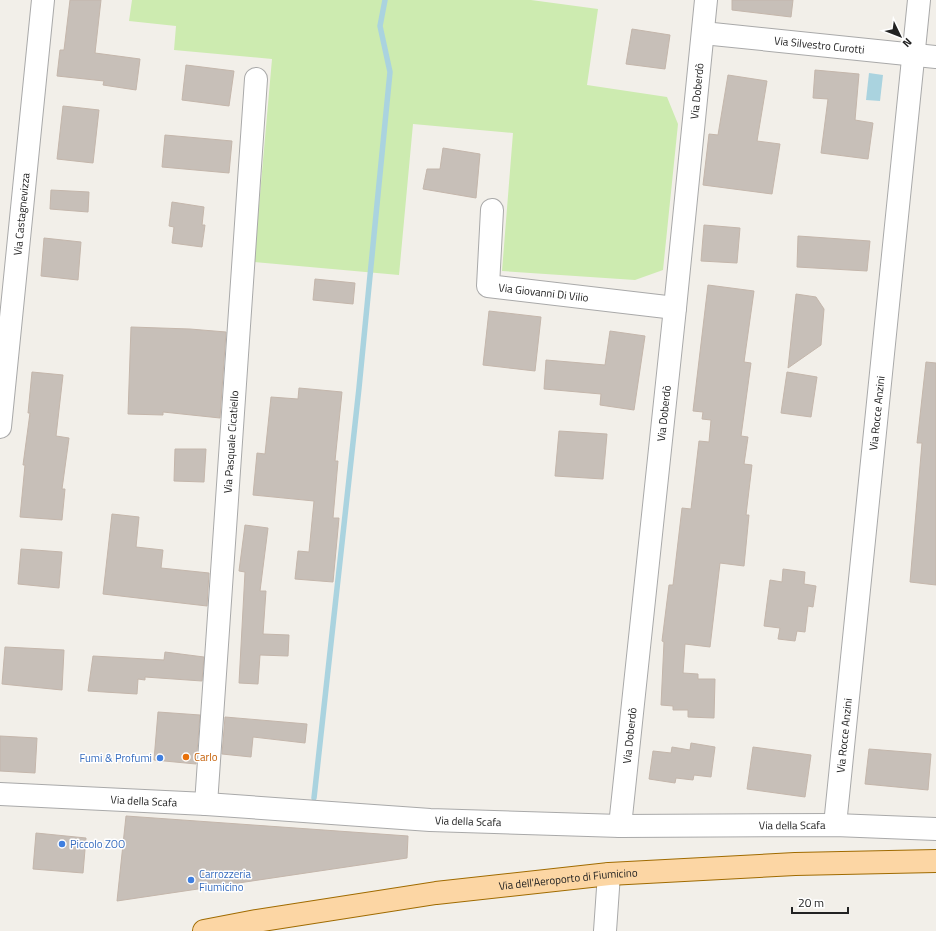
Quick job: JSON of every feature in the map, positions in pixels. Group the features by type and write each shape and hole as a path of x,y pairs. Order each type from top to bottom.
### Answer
{"main road":[{"name":"Via dell'Aeroporto di Fiumicino","path":"204,931 256,921 436,893 610,874 796,864 936,861"}],"street":[{"name":"Via Castagnevizza","path":"0,427 9,258 43,0"},
{"name":"Via Doberdò","path":"620,826 706,0"},
{"name":"Via Rocce Anzini","path":"835,825 919,0"},
{"name":"Via Silvestro Curotti","path":"703,33 936,57"},
{"name":"Via Pasquale Cicatiello","path":"206,804 256,79"},
{"name":"Via Giovanni Di Vilio","path":"492,210 488,286 675,308"},
{"name":"Via della Scafa","path":"0,794 206,804 430,820 620,826 835,825 936,830"},
{"path":"605,931 610,874"}],"green space":[{"path":"132,0 531,0 598,9 587,85 667,97 678,124 663,270 635,280 502,271 513,133 413,124 399,275 254,262 272,59 174,50 176,26 129,21"}],"water":[{"path":"869,73 883,75 880,101 866,100"}],"building":[{"path":"70,0 101,0 95,53 140,59 136,90 103,85 104,81 57,76 60,50 64,50"},
{"path":"732,0 793,0 791,17 732,10"},
{"path":"632,29 670,35 665,69 626,64"},
{"path":"186,65 234,71 229,106 182,100"},
{"path":"815,70 859,74 855,120 873,123 868,159 821,153 828,99 813,98"},
{"path":"728,75 767,81 757,141 780,144 772,194 703,185 709,134 718,135"},
{"path":"63,106 99,110 93,163 57,159"},
{"path":"165,135 232,141 229,173 162,167"},
{"path":"443,148 480,154 476,198 423,189 427,169 440,169"},
{"path":"51,190 89,192 88,212 50,209"},
{"path":"172,202 204,207 202,225 205,225 202,247 172,243 174,227 169,226"},
{"path":"704,225 740,228 737,263 701,261"},
{"path":"798,236 870,241 867,271 797,267"},
{"path":"44,238 81,242 78,280 41,276"},
{"path":"315,279 355,283 353,304 313,300"},
{"path":"708,285 754,291 744,362 751,363 741,436 748,437 744,464 752,465 746,515 749,515 744,566 720,563 710,647 685,644 683,673 698,674 698,679 715,679 714,718 688,717 688,710 673,710 673,706 661,705 664,642 662,641 669,585 673,585 682,508 691,509 699,441 709,442 711,420 702,419 703,412 693,411"},
{"path":"796,294 816,297 824,309 821,345 788,368"},
{"path":"489,311 541,317 535,371 483,365"},
{"path":"131,327 226,332 220,418 163,412 163,415 128,414"},
{"path":"610,331 645,336 634,410 600,405 601,394 544,389 546,360 605,365"},
{"path":"926,362 936,363 936,585 910,582 922,443 917,443"},
{"path":"32,372 63,375 56,436 69,438 62,489 65,489 62,520 20,517 25,465 23,465 30,413 28,413"},
{"path":"787,372 817,377 811,417 781,413"},
{"path":"299,388 342,392 335,461 338,461 333,518 339,518 333,582 295,579 298,551 309,552 314,501 253,495 257,453 265,454 271,397 298,399"},
{"path":"559,431 607,434 603,479 555,476"},
{"path":"175,449 206,449 204,482 174,481"},
{"path":"112,514 139,517 136,547 163,550 161,568 209,573 207,606 103,594"},
{"path":"245,525 268,528 260,591 266,591 263,634 289,635 288,656 260,655 258,684 239,683 245,572 239,571"},
{"path":"21,549 62,552 59,588 18,584"},
{"path":"783,569 805,572 804,584 816,586 813,607 808,606 805,632 797,631 795,641 778,639 780,628 764,626 770,580 782,582"},
{"path":"5,647 64,650 62,690 2,684"},
{"path":"165,652 204,657 202,681 145,677 145,680 138,679 137,694 88,691 93,656 164,660"},
{"path":"158,712 200,715 196,764 154,760"},
{"path":"225,717 307,724 305,743 253,737 251,757 222,754"},
{"path":"0,736 37,738 35,773 0,771"},
{"path":"691,743 715,747 711,777 694,775 693,780 676,778 675,783 649,779 653,751 671,753 672,747 690,750"},
{"path":"753,747 811,755 805,797 747,789"},
{"path":"869,749 931,754 928,790 865,784"},
{"name":"Carrozzeria Fiumicino","path":"126,816 408,836 407,858 117,901"},
{"path":"36,833 86,838 83,873 33,869"}],"waterway":[{"path":"314,798 359,388 390,72 380,26 385,0"}],"place":[{"name":"Carlo","path":"186,757"},
{"name":"Fumi & Profumi","path":"160,758"},
{"name":"Piccolo ZOO","path":"62,844"},
{"name":"Carrozzeria Fiumicino","path":"191,880"}]}
